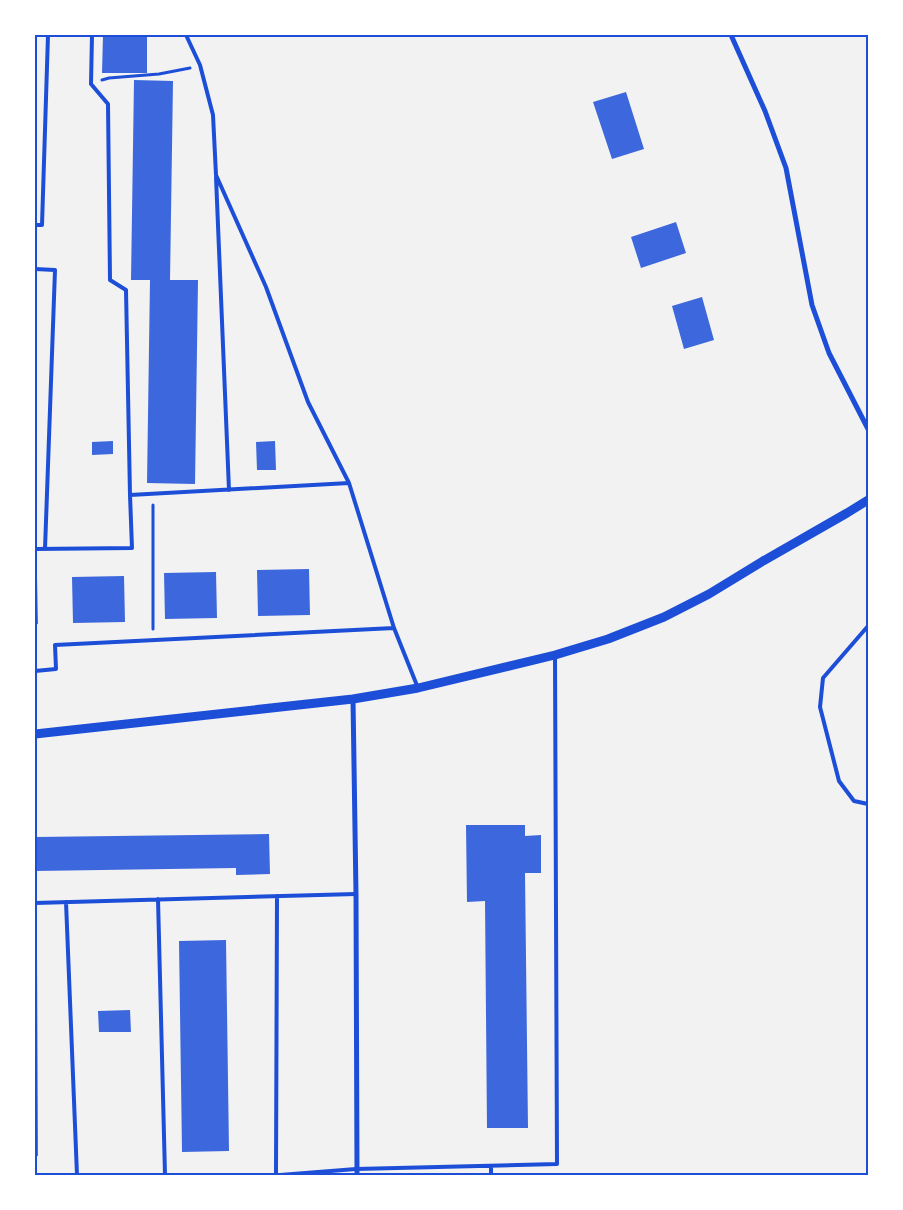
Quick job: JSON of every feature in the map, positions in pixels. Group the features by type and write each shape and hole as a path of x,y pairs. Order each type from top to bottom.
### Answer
{"street":[{"path":"731,35 765,111 786,168 812,305 830,353 868,429"},
{"path":"35,734 353,699 418,688 555,655 608,639 664,617 709,594 868,500"},
{"path":"353,699 356,894 356,1172"}],"lane":[{"path":"35,225 42,226 48,35"},
{"path":"35,549 132,548 126,290 110,280 108,104 91,84 92,35"},
{"path":"186,35 200,66 213,114 229,490"},
{"path":"216,175 266,287 308,402 349,483 394,628 418,688"},
{"path":"35,269 55,270 45,549"},
{"path":"130,495 349,483"},
{"path":"868,626 823,678 820,707 839,780 854,801 868,804"},
{"path":"35,670 56,669 55,645 394,628"},
{"path":"280,1175 557,1164 555,655"},
{"path":"35,903 356,894"},
{"path":"276,1175 277,896"},
{"path":"158,899 165,1175"},
{"path":"66,902 77,1175"},
{"path":"491,1166 491,1175"}],"path":[{"path":"91,84 109,78 159,74 200,66"},
{"path":"153,494 153,640"}],"building":[{"path":"103,35 147,35 147,73 102,73"},
{"path":"134,80 173,81 170,280 198,280 195,484 147,483 150,280 131,280"},
{"path":"626,92 644,149 612,159 593,102"},
{"path":"676,222 686,253 641,268 631,237"},
{"path":"702,297 714,340 684,349 672,306"},
{"path":"113,441 113,454 92,455 92,442"},
{"path":"275,441 276,470 257,470 256,442"},
{"path":"309,569 310,615 258,616 257,570"},
{"path":"216,572 217,618 165,619 164,573"},
{"path":"124,576 125,622 73,623 72,577"},
{"path":"35,578 37,578 38,624 35,624"},
{"path":"466,825 525,825 525,836 541,835 541,873 525,873 528,1128 487,1128 485,901 467,902"},
{"path":"269,834 270,874 236,875 236,868 35,871 35,837"},
{"path":"226,940 229,1151 182,1152 179,941"},
{"path":"35,954 37,954 38,1156 35,1156"},
{"path":"130,1010 131,1032 99,1032 98,1011"}]}
